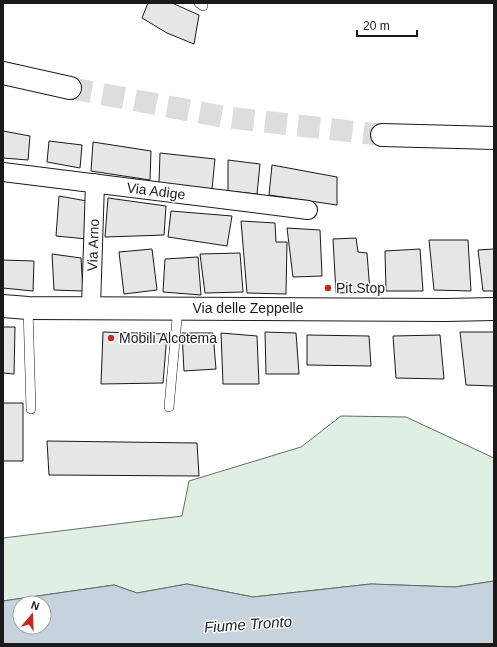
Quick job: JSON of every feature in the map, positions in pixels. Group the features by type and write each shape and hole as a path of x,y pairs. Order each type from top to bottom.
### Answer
{"street":[{"path":"3,73 70,88"},
{"path":"382,135 494,138"},
{"name":"Via Adige","path":"3,172 308,210"},
{"name":"Via Arno","path":"91,307 95,183"},
{"name":"Via delle Zeppelle","path":"3,306 28,308 494,309"}],"lane":[{"path":"28,308 31,409"},
{"path":"169,407 178,308"}],"green space":[{"path":"341,416 406,417 494,458 494,581 455,587 371,584 253,597 187,584 137,593 114,585 45,595 12,595 12,600 3,601 3,538 182,516 189,481 301,447"}],"water":[{"name":"Fiume Tronto","path":"494,581 494,644 3,644 3,601 12,600 12,635 52,635 52,595 45,595 114,585 137,593 187,584 253,597 371,584 455,587"}],"building":[{"path":"148,3 172,3 199,15 194,44 167,33 142,18"},
{"path":"3,131 30,136 28,160 3,158"},
{"path":"49,141 82,145 80,168 47,162"},
{"path":"93,142 151,151 150,180 91,171"},
{"path":"160,153 215,159 212,189 159,183"},
{"path":"228,160 260,164 257,194 228,191"},
{"path":"272,165 337,177 337,205 269,195"},
{"path":"59,196 87,201 87,239 56,236"},
{"path":"108,198 166,206 164,235 105,237"},
{"path":"171,211 232,216 227,246 168,237"},
{"path":"241,221 275,223 276,242 287,242 286,294 247,293"},
{"path":"287,228 320,230 322,276 293,277"},
{"path":"356,238 358,252 367,253 370,292 336,293 333,239"},
{"path":"429,240 468,240 471,291 434,290"},
{"path":"152,249 157,290 124,294 119,252"},
{"path":"420,249 423,291 386,291 385,251"},
{"path":"494,249 494,291 483,291 478,250"},
{"path":"240,253 243,292 205,293 200,254"},
{"path":"52,254 81,258 83,291 54,290"},
{"path":"198,257 201,295 163,292 165,259"},
{"path":"3,260 34,261 33,291 3,288"},
{"path":"3,327 15,327 14,374 3,373"},
{"path":"103,332 167,334 163,383 101,384"},
{"path":"265,332 296,333 299,374 266,374"},
{"path":"460,332 494,332 494,386 466,385"},
{"path":"182,333 213,333 216,369 184,371"},
{"path":"221,333 257,336 259,384 223,384"},
{"path":"307,335 369,336 371,366 307,365"},
{"path":"440,335 444,379 396,378 393,336"},
{"path":"3,403 23,403 23,461 3,461"},
{"path":"47,441 197,443 199,476 49,475"}],"tunnel":[{"path":"70,88 224,117 382,135"}],"place":[{"name":"Pit Stop","path":"328,288"},
{"name":"Mobili Alcotema","path":"111,338"}]}
